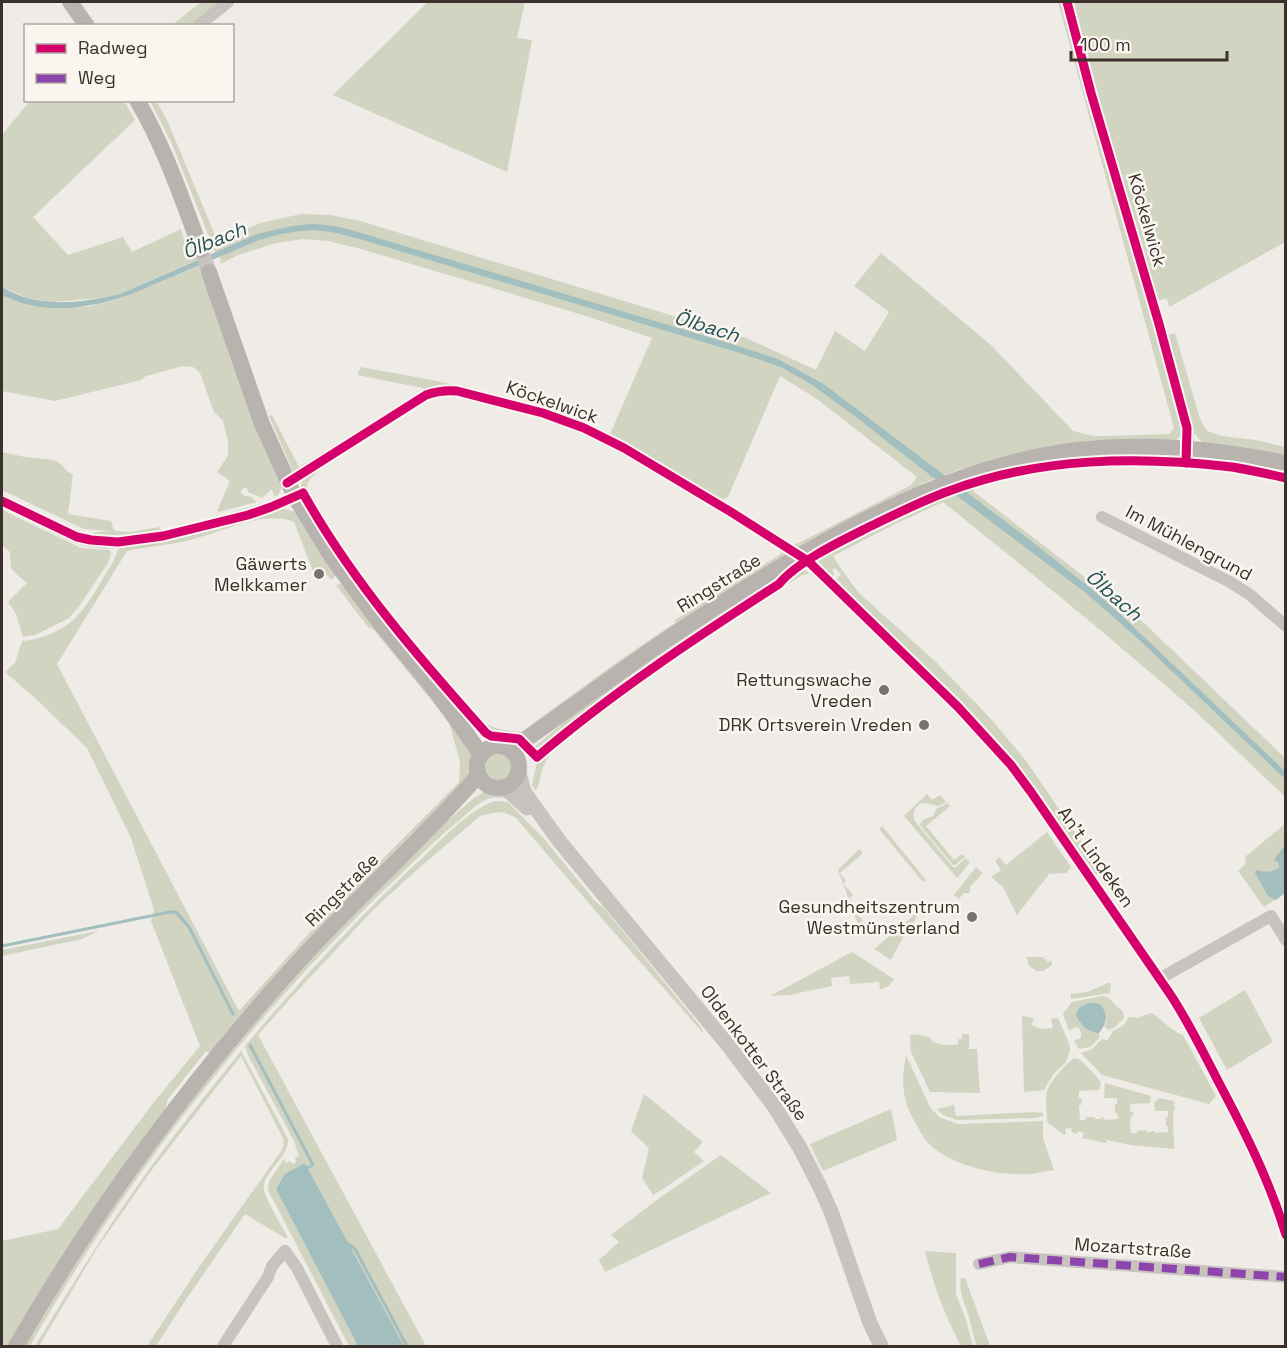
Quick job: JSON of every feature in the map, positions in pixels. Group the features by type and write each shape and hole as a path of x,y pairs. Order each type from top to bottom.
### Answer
{"main road":[{"path":"70,2 86,24"},
{"path":"138,102 169,163 201,250"},
{"path":"209,272 262,424 291,490 333,559 380,623 438,694 485,742 489,756 484,783 497,787 514,782 519,768 514,754 489,756"},
{"name":"Ringstraße","path":"16,1347 45,1296 99,1214 156,1133 231,1038 299,961 461,796 476,779 489,756 522,742 683,628 799,556 860,521 927,490 968,475 1041,456 1079,450 1118,447 1188,449"},
{"path":"1188,449 1230,453 1286,464"},
{"name":"Ringstraße","path":"519,768 529,750 573,707"},
{"name":"Ringstraße","path":"412,847 481,789 497,787"}],"street":[{"path":"200,24 228,2"},
{"name":"Köckelwick","path":"1067,2 1181,405 1187,428 1188,449"},
{"path":"201,250 209,272"},
{"name":"Köckelwick","path":"2,501 77,537 91,540 135,541 175,534 272,507 291,490 426,395 444,390 458,391 543,413 584,428 624,448 799,556"},
{"name":"Im Mühlengrund","path":"1102,517 1230,582 1258,601 1286,626"},
{"name":"An't Lindeken","path":"799,556 808,561 965,713 1006,759 1037,801 1191,1028 1270,1186 1286,1235"},
{"path":"519,768 524,792 560,842"},
{"path":"497,787 517,798 560,842"},
{"name":"Oldenkotter Straße","path":"560,842 748,1071 774,1106 800,1148 832,1214 880,1347"},
{"path":"1159,980 1271,916 1286,940"},
{"path":"223,1347 268,1278 272,1266 285,1251 297,1268 337,1347"},
{"name":"Mozartstraße","path":"979,1264 1010,1257 1286,1277"}],"green space":[{"path":"201,2 221,2 192,24 174,24"},
{"path":"428,2 525,2 517,38 532,40 507,172 333,95"},
{"path":"1058,2 1063,2 1183,429 1179,438 1174,442 964,471 963,468 921,484 796,550 790,546 911,485 917,477 817,399 780,376 728,497 721,500 599,432 445,387 296,473 293,471 269,416 272,415 299,467 422,392 423,388 357,375 361,367 510,398 610,434 652,338 586,316 328,241 303,239 276,243 238,255 221,264 219,251 215,252 172,144 151,102 157,102 167,120 217,240 261,223 301,214 331,215 360,221 746,338 816,370 835,331 865,351 889,312 854,286 881,253 991,345 1073,431 1093,436 1170,434 1174,428"},
{"path":"1069,2 1285,2 1285,242 1169,307 1167,298 1157,301"},
{"path":"29,102 125,102 135,120 33,217 68,255 123,237 132,252 181,229 188,255 197,252 199,259 120,294 101,298 52,302 27,298 2,287 2,135"},
{"path":"201,265 282,487 278,495 274,496 272,489 262,498 248,492 247,488 243,488 241,492 243,495 257,502 219,512 217,511 230,481 217,472 228,456 228,441 223,421 214,412 200,373 193,367 183,366 146,376 141,380 55,401 2,391 2,295 9,299 87,307 132,294"},
{"path":"1175,333 1200,419 1207,431 1222,436 1256,440 1285,447 1285,459 1208,445 1194,433 1166,336"},
{"path":"446,392 521,408 593,434 651,465 727,512 726,514 660,473 596,438 534,415 461,396 444,396 425,401 324,466 312,477 307,488 333,534 401,628 473,713 489,725 521,732 676,622 675,620 781,554 781,549 776,545 784,550 785,557 672,629 523,738 492,734 444,684 362,582 333,540 301,485 309,473 339,452 428,397"},
{"path":"2,452 54,460 73,475 68,514 111,521 116,531 130,532 160,527 159,532 133,537 95,536 92,533 110,531 84,529 2,490"},
{"path":"1138,452 1185,456 1183,461 1113,459 1061,462 967,483 1005,470 1064,458"},
{"path":"1189,454 1285,469 1285,476 1233,466 1189,462"},
{"path":"1124,462 1185,465 1265,476 1285,480 1285,482 1190,466 1126,463 1062,467 1031,472 977,486 973,491 1144,623 1285,758 1285,771 1106,602 962,489 1050,467 1071,464"},
{"path":"953,493 1087,594 1138,639 1285,779 1285,796 1172,691 943,502 833,556 861,595 935,661 991,719 1027,762 1103,874 1092,874 1030,783 835,581 841,574 835,568 832,571 835,574 831,577 816,561 879,524 917,506"},
{"path":"284,509 296,512 336,574 332,580 320,569 314,574 294,522 282,519 255,520 199,538 127,551 57,664 239,1011 311,931 459,782 460,762 449,722 373,629 368,627 336,585 346,585 475,756 473,774 211,1054 206,1051 168,1099 165,1109 9,1346 2,1346 2,1241 58,1229 154,1102 200,1046 151,921 154,910 131,838 87,748 5,672 15,663 22,641 52,634 76,617 86,606 121,546"},
{"path":"2,510 81,548 110,550 109,561 69,618 35,635 23,637 16,614 8,602 27,583 11,569 10,552 2,545"},
{"path":"735,518 772,542 734,519"},
{"path":"802,567 808,574 802,575 674,658 571,733 551,753 535,790 532,785 538,758 563,737 644,675 767,594"},
{"path":"792,569 768,589 646,669 537,754 532,749 574,714 696,627"},
{"path":"499,753 509,757 513,767 509,777 499,781 489,777 485,767 489,757"},
{"path":"485,791 502,792 511,799 488,799 474,808 406,869 299,977 200,1094 154,1154 110,1217 30,1346 21,1346 131,1175 275,994 419,845"},
{"path":"927,794 932,800 940,795 946,802 938,806 928,803 920,804 915,809 914,820 953,867 966,858 970,862 957,878 904,816"},
{"path":"495,801 508,802 545,840 595,901 604,908 701,1027 704,1034 516,818 503,812 480,816 419,868 374,909 258,1035 426,1346 404,1346 305,1163 276,1189 358,1346 349,1346 268,1190 269,1181 284,1159 286,1163 290,1161 292,1164 299,1156 294,1141 245,1046 331,948 376,902 448,833 475,811"},
{"path":"947,803 950,806 926,826 954,860 962,854 965,857 955,865 920,825 923,820 933,816 937,808"},
{"path":"1285,824 1285,893 1264,907 1238,871 1245,865 1246,856"},
{"path":"882,826 926,880 923,882 879,829"},
{"path":"1047,832 1071,867 1066,873 1049,874 1017,915 1003,887 991,877 1001,870 995,861 999,857 1006,865"},
{"path":"859,849 863,853 840,873 846,881 843,883 853,895 849,899 856,907 853,909 863,921 858,924 865,933 862,935 838,870"},
{"path":"976,867 983,873 970,887 970,893 964,893 959,899 954,895"},
{"path":"915,912 918,915 891,960 874,949 911,918"},
{"path":"98,931 82,939 2,956 2,950"},
{"path":"852,952 894,979 889,986 880,990 879,982 850,984 849,976 831,978 832,986 789,995 770,996"},
{"path":"1027,957 1044,957 1047,962 1052,961 1052,965 1043,971 1037,971 1029,966"},
{"path":"1111,983 1110,993 1071,999 1071,994 1087,992"},
{"path":"1245,990 1273,1042 1227,1070 1199,1018"},
{"path":"1103,996 1109,998 1123,1012 1124,1018 1109,1030 1104,1027 1107,1020 1079,1020 1089,1031 1099,1033 1100,1037 1090,1047 1079,1049 1074,1041 1081,1038 1081,1032 1078,1027 1069,1030 1063,1014 1072,1002"},
{"path":"1151,1013 1183,1035 1216,1096 1209,1104 1102,1075 1081,1053 1092,1049 1102,1039 1108,1040 1113,1031 1124,1025 1129,1017 1137,1018"},
{"path":"1022,1016 1034,1018 1031,1025 1041,1029 1053,1028 1051,1019 1058,1018 1069,1043 1070,1050 1066,1062 1054,1073 1044,1090 1024,1092"},
{"path":"962,1034 969,1034 969,1049 977,1049 980,1093 930,1092 911,1052 910,1035 929,1037 933,1042 942,1045 958,1045 958,1039 962,1039"},
{"path":"241,1051 288,1139 284,1153 264,1184 264,1190 288,1238 245,1214 156,1346 147,1346 284,1144 241,1056 151,1171 96,1250 39,1346 35,1346 98,1245 138,1185"},
{"path":"906,1055 931,1109 941,1118 958,1124 1043,1121 1043,1138 1054,1170 1031,1174 991,1172 964,1164 940,1153 930,1145 918,1128 905,1100 903,1078"},
{"path":"1074,1058 1081,1060 1101,1082 1099,1090 1079,1091 1079,1098 1082,1099 1079,1106 1080,1120 1086,1120 1086,1117 1101,1119 1103,1117 1104,1120 1118,1119 1115,1113 1117,1098 1104,1098 1105,1083 1151,1096 1150,1103 1130,1104 1130,1111 1133,1112 1133,1116 1130,1116 1132,1119 1130,1119 1131,1133 1146,1130 1146,1132 1154,1131 1155,1133 1168,1132 1166,1117 1168,1117 1168,1111 1155,1111 1154,1103 1159,1098 1174,1101 1174,1149 1130,1145 1107,1140 1106,1143 1082,1138 1084,1134 1080,1131 1076,1134 1071,1128 1065,1129 1066,1134 1064,1135 1047,1122 1048,1088"},
{"path":"644,1094 703,1142 694,1152 704,1161 653,1195 642,1178 649,1148 631,1131"},
{"path":"954,1105 956,1116 1034,1112 1043,1113 1043,1116 957,1120 943,1115 937,1109"},
{"path":"891,1109 897,1140 823,1171 810,1144"},
{"path":"721,1155 771,1193 605,1272 599,1260 619,1242 611,1235"},
{"path":"925,1251 956,1253 956,1294 973,1346 961,1346 955,1335 940,1300"},
{"path":"961,1278 965,1278 990,1346 977,1346 974,1339 961,1293"}],"water":[{"path":"314,224 351,230 725,342 778,359 825,385 1093,590 1285,771 1285,779 1138,639 1087,594 852,414 812,385 783,368 356,238 316,230 281,234 259,240 132,294 99,303 50,308 18,302 2,295 2,287 30,299 60,302 90,300 120,294 255,235"},
{"path":"1285,845 1285,893 1276,900 1268,896 1255,873 1256,870 1268,872 1279,868 1279,863 1274,860"},
{"path":"1090,1003 1101,1005 1106,1016 1104,1026 1099,1033 1088,1030 1076,1016 1079,1009"},
{"path":"305,1163 404,1346 358,1346 276,1189 285,1174"}],"waterway":[{"path":"2,946 176,912 189,927 233,1014"},
{"path":"250,1045 313,1165 307,1168"},
{"path":"347,1243 355,1249 407,1346"}],"marked path":[{"path":"979,1264 1010,1257 1286,1277"}],"cycle path":[{"path":"1067,2 1187,428 1186,463"},
{"path":"287,483 426,395 441,391 457,391 543,413 584,428 624,448 808,561 958,707 1011,765 1031,792 1183,1015 1255,1155 1286,1235"},
{"path":"2,501 77,537 118,542 163,536 248,515 303,493 322,526 365,588 461,705 486,733 491,736 519,739 537,757 624,688 779,584 808,560 867,528 949,491 1018,471 1089,462 1196,463 1232,467 1286,478"}],"place":[{"name":"Gäwerts Melkkamer","path":"319,574"},
{"name":"Rettungswache Vreden","path":"884,690"},
{"name":"DRK Ortsverein Vreden","path":"924,725"},
{"name":"Gesundheitszentrum Westmünsterland","path":"972,917"}],"water label":[{"name":"Ölbach","path":"214,240"},
{"name":"Ölbach","path":"707,326"},
{"name":"Ölbach","path":"1114,595"}]}
